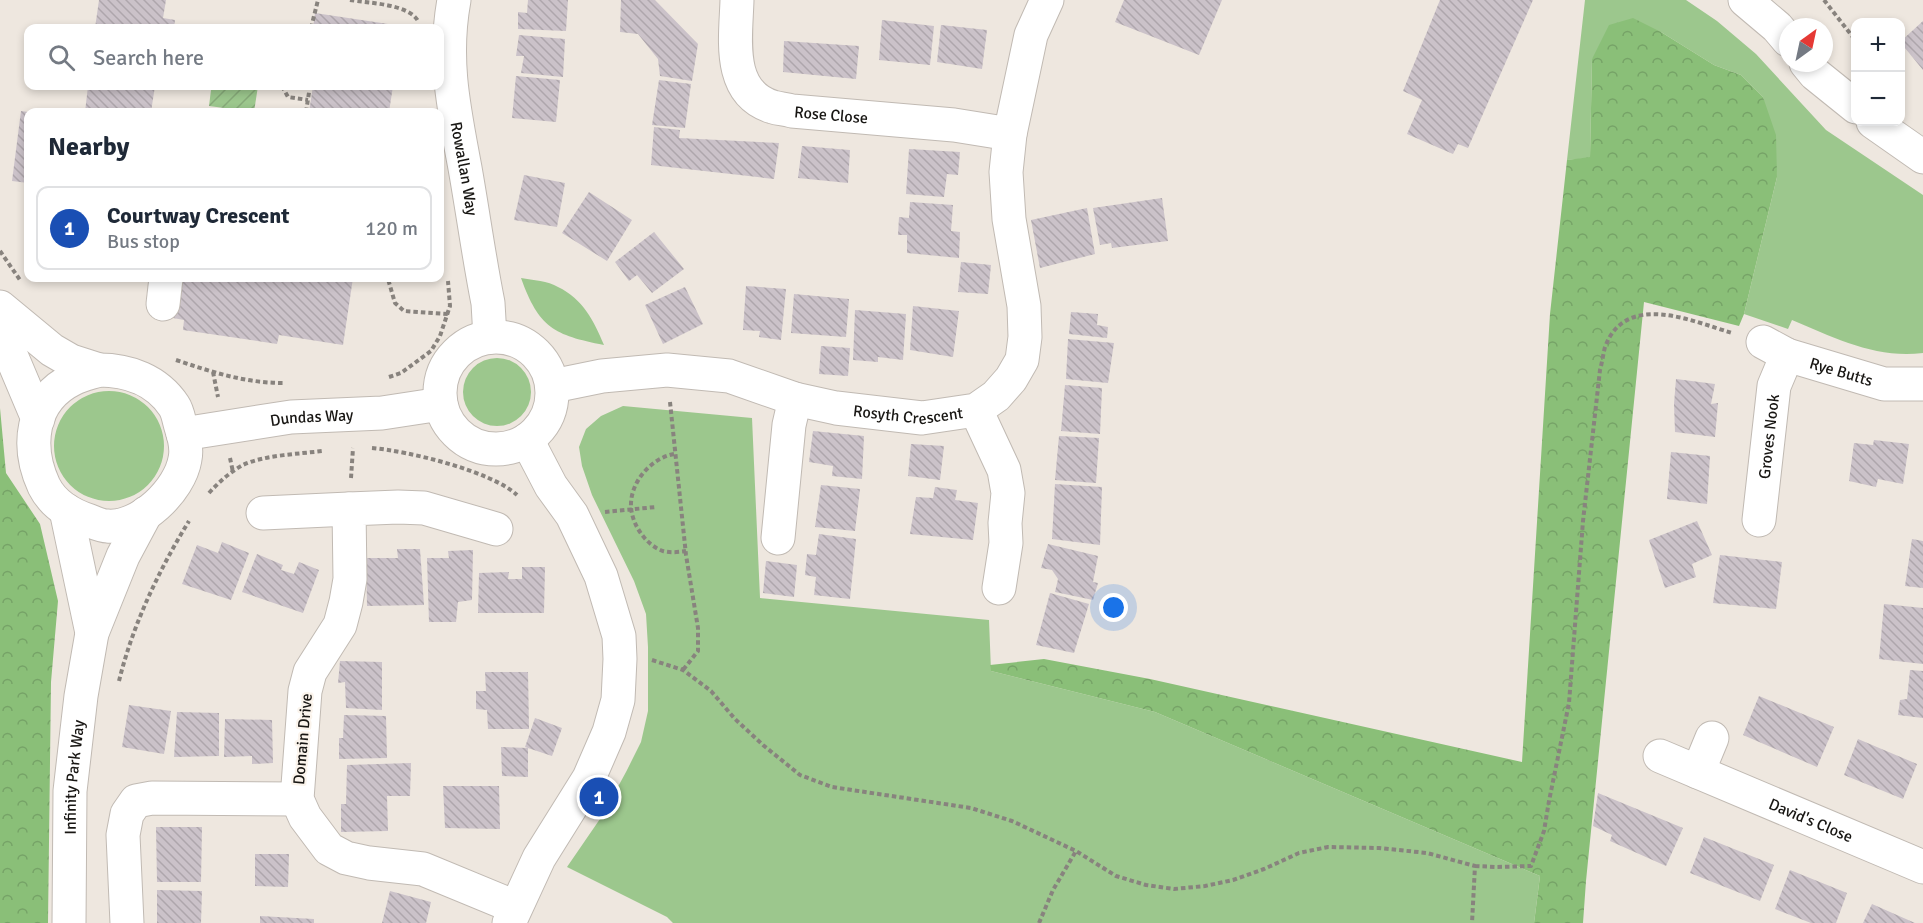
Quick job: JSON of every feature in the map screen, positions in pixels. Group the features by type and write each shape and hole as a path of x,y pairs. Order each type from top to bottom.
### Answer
{"street":[{"name":"Rowallan Way","path":"454,0 448,50 450,88 488,303 490,337"},
{"name":"Rose Close","path":"737,0 735,61 741,79 753,96 771,107 792,111 954,125 1010,134"},
{"name":"Rosyth Crescent","path":"553,386 602,376 667,370 729,376 795,399 846,410 922,418 976,410 996,396 1011,379 1022,360 1025,337 1024,306 1008,207 1006,172 1010,134 1031,34 1047,0"},
{"path":"1745,0 1779,29"},
{"path":"1813,72 1851,103"},
{"path":"1879,126 1923,157"},
{"path":"0,307 52,350 71,361 99,370 115,370 135,376 156,386 175,407 183,434 185,459 178,478 165,498 128,524 107,526 79,518 66,510 46,489 36,467 34,429 48,399 73,379 99,370"},
{"path":"0,329 38,419"},
{"path":"490,337 508,338 524,344 538,355 548,369 553,386 552,402 539,430 527,440 510,448 492,449 474,445 458,435 447,421 441,404 440,385 446,367 457,352 472,342 490,337"},
{"name":"Rye Butts","path":"1775,349 1884,384 1923,384"},
{"name":"Groves Nook","path":"1759,520 1774,386 1775,349"},
{"path":"778,538 789,425 795,399"},
{"name":"Dundas Way","path":"183,434 291,417 382,413 441,404"},
{"path":"976,410 1004,470 1008,493 1006,543 999,588"},
{"path":"512,915 539,858 589,778 609,732 618,700 620,659 619,636 601,576 572,515 551,486 527,440"},
{"path":"263,513 398,507 424,508 496,529"},
{"name":"Domain Drive","path":"349,509 350,579 346,602 340,625 310,672 305,691 297,799 305,817 329,849 346,858 369,863 423,869 512,915"},
{"name":"Infinity Park Way","path":"66,510 92,633"},
{"name":"Infinity Park Way","path":"69,923 70,791 81,696 92,633 123,556 146,513"},
{"path":"1698,772 1712,738"},
{"name":"David's Close","path":"1660,756 1923,867"},
{"name":"Domain Drive","path":"127,923 123,835 127,814 136,801 152,798 297,799"}],"path":[{"path":"312,24 318,0"},
{"path":"350,0 403,9 417,18 419,24"},
{"path":"1824,0 1851,35"},
{"path":"284,90 288,97 308,100"},
{"path":"307,108 309,90"},
{"path":"0,251 22,283"},
{"path":"380,379 401,373 431,351 440,336 450,306 448,272"},
{"path":"389,282 395,303 404,311 448,314"},
{"path":"620,659 654,660 683,670 711,691 735,719 800,775 832,787 971,808 1012,821 1076,852 1116,876 1146,885 1174,889 1205,886 1233,880 1299,853 1329,847 1379,848 1428,854 1475,866 1531,866 1544,831 1569,703 1583,521 1600,370 1605,346 1625,321 1655,313 1679,317 1775,349"},
{"path":"173,358 229,377 265,383 286,383"},
{"path":"667,370 674,454 698,628 698,651 683,670"},
{"path":"346,448 396,450 450,465 508,487 521,498"},
{"path":"205,497 221,480 244,465 263,459 328,450"},
{"path":"674,454 662,457 646,470 633,492 632,509 638,527 648,542 664,551 686,551"},
{"path":"572,515 656,507"},
{"path":"118,684 145,605 166,561 193,515"},
{"path":"1039,923 1053,890 1076,852"},
{"path":"1472,923 1475,866"}],"green space":[{"path":"1585,0 1686,0 1717,21 1756,54 1826,130 1923,195 1923,353 1889,353 1872,350 1840,340 1792,320 1788,329 1744,314 1777,177 1763,97 1741,75 1714,65 1661,32 1592,59 1590,158 1567,160"},
{"path":"1633,18 1661,32 1714,65 1741,75 1763,97 1776,135 1777,177 1744,314 1739,326 1644,302 1583,923 1534,923 1540,876 1155,712 991,671 990,665 1044,659 1150,679 1522,762 1550,314 1567,160 1590,157 1592,59 1609,25"},
{"path":"211,90 257,90 255,108 209,106"},
{"path":"521,278 550,283 567,292 581,304 592,319 604,345 561,333 542,319"},
{"path":"497,358 510,361 521,368 528,379 531,392 528,405 521,416 510,423 497,426 484,423 473,416 466,405 463,392 466,379 473,368 484,361"},
{"path":"109,391 130,395 148,407 160,425 164,446 160,467 148,485 130,497 109,501 88,497 70,485 58,467 54,446 58,425 70,407 88,395"},
{"path":"623,406 752,418 760,598 989,620 991,671 1155,712 1540,876 1534,923 673,923 667,917 567,867 602,816 626,772 641,742 648,711 646,614 634,581 592,495 582,466 579,447 586,429 601,416"},
{"path":"0,408 6,473 40,524 58,601 51,682 48,923 0,923"}],"building":[{"path":"99,0 166,0 163,18 175,20 174,24 96,24"},
{"path":"528,0 568,0 566,31 518,29 518,12 527,13"},
{"path":"621,0 655,0 698,44 692,81 660,76 658,59 638,34 620,32"},
{"path":"1124,0 1222,0 1199,55 1115,22"},
{"path":"1440,0 1533,0 1468,148 1458,144 1453,154 1407,134 1422,100 1403,91"},
{"path":"315,13 388,24 314,24"},
{"path":"882,20 934,26 930,65 879,60"},
{"path":"1923,21 1923,70 1905,48 1905,37"},
{"path":"941,25 987,30 982,69 937,62"},
{"path":"519,35 565,39 563,77 521,73 524,56 516,56"},
{"path":"784,41 859,46 856,79 783,72"},
{"path":"516,76 560,80 556,122 512,118"},
{"path":"659,80 691,84 685,128 652,125"},
{"path":"88,90 154,90 152,108 85,108"},
{"path":"312,90 392,90 390,108 310,108"},
{"path":"21,111 24,111 24,182 12,181"},
{"path":"654,127 680,130 679,138 779,143 774,179 651,165"},
{"path":"802,146 850,150 848,183 798,178"},
{"path":"909,149 960,152 958,175 947,174 944,197 906,194"},
{"path":"524,175 565,183 557,227 514,220"},
{"path":"589,192 632,220 607,261 562,233"},
{"path":"1162,198 1168,241 1112,248 1111,243 1100,245 1093,208"},
{"path":"910,202 953,205 951,231 960,232 959,258 907,253 907,235 898,235 899,217 909,218"},
{"path":"1087,208 1095,254 1040,268 1031,220"},
{"path":"654,232 684,269 652,293 637,275 629,281 615,262"},
{"path":"961,262 991,265 988,294 958,292"},
{"path":"178,282 352,282 343,345 279,335 277,344 183,330 184,320 173,318"},
{"path":"746,286 786,289 781,340 759,337 760,331 743,330"},
{"path":"685,287 703,324 663,344 645,305"},
{"path":"794,294 849,299 846,337 791,333"},
{"path":"913,306 959,311 953,357 910,350"},
{"path":"855,310 906,314 903,360 878,357 878,362 853,360"},
{"path":"1071,312 1098,314 1097,325 1108,327 1107,338 1069,334"},
{"path":"1068,339 1114,343 1108,383 1066,379"},
{"path":"821,346 850,348 848,376 819,374"},
{"path":"1676,379 1715,384 1711,404 1718,403 1715,437 1675,432"},
{"path":"1065,385 1102,388 1100,434 1061,431"},
{"path":"813,431 864,436 862,479 832,476 833,466 809,462"},
{"path":"1059,436 1099,438 1096,483 1055,480"},
{"path":"1874,440 1909,444 1903,484 1878,479 1876,487 1849,481 1854,443 1873,445"},
{"path":"911,444 944,446 940,480 908,476"},
{"path":"1671,452 1710,456 1707,504 1667,499"},
{"path":"1055,484 1102,487 1100,545 1052,539"},
{"path":"821,485 860,489 855,531 815,527"},
{"path":"935,487 957,490 955,500 978,503 973,540 910,534 916,497 933,498"},
{"path":"1697,521 1712,555 1692,564 1696,577 1665,588 1649,540"},
{"path":"819,534 856,539 850,599 814,595 816,577 805,575 807,554 816,555"},
{"path":"1912,539 1923,541 1923,588 1905,586"},
{"path":"222,542 249,553 231,600 182,584 197,545 218,553"},
{"path":"1048,544 1098,556 1093,582 1098,583 1093,600 1055,592 1058,579 1052,570 1041,568"},
{"path":"397,549 420,549 424,605 367,606 366,558 398,558"},
{"path":"473,550 472,600 458,602 456,622 429,622 427,558 449,558 448,551"},
{"path":"257,554 283,565 281,570 294,574 299,562 319,570 303,613 242,592"},
{"path":"1720,555 1782,562 1776,609 1713,603"},
{"path":"766,561 797,565 794,597 763,593"},
{"path":"522,567 545,567 544,613 478,613 479,573 509,572 508,579 522,579"},
{"path":"1050,593 1089,604 1074,653 1036,645"},
{"path":"1884,604 1923,608 1923,664 1879,659"},
{"path":"340,661 382,662 382,710 346,708 345,682 338,683"},
{"path":"1910,670 1923,671 1923,718 1898,715 1900,700 1907,699"},
{"path":"485,672 528,672 529,729 488,729 487,710 476,709 476,691 486,691"},
{"path":"1759,696 1834,727 1817,767 1743,735"},
{"path":"129,705 171,711 164,754 122,747"},
{"path":"177,712 219,713 219,756 174,757"},
{"path":"344,715 386,716 387,758 339,759 339,738 343,738"},
{"path":"535,718 562,728 552,756 525,747"},
{"path":"225,719 272,720 273,763 252,764 252,756 224,757"},
{"path":"1858,739 1917,764 1903,799 1844,775"},
{"path":"501,747 528,748 528,777 502,776"},
{"path":"411,763 410,796 387,796 388,831 341,832 341,804 346,804 347,765"},
{"path":"443,786 499,786 500,829 445,828"},
{"path":"1598,793 1683,828 1666,866 1610,841 1612,835 1593,826"},
{"path":"156,827 202,827 201,882 157,882"},
{"path":"1704,837 1774,865 1760,901 1690,873"},
{"path":"255,854 289,854 288,887 255,886"},
{"path":"1790,870 1847,893 1836,923 1811,923 1775,909"},
{"path":"157,890 202,891 201,923 157,923"},
{"path":"390,891 431,902 426,923 382,923"},
{"path":"1872,904 1915,923 1863,923"},
{"path":"260,916 314,919 314,923 260,923"}],"place":[{"name":"Courtway Crescent","path":"599,797"}]}
